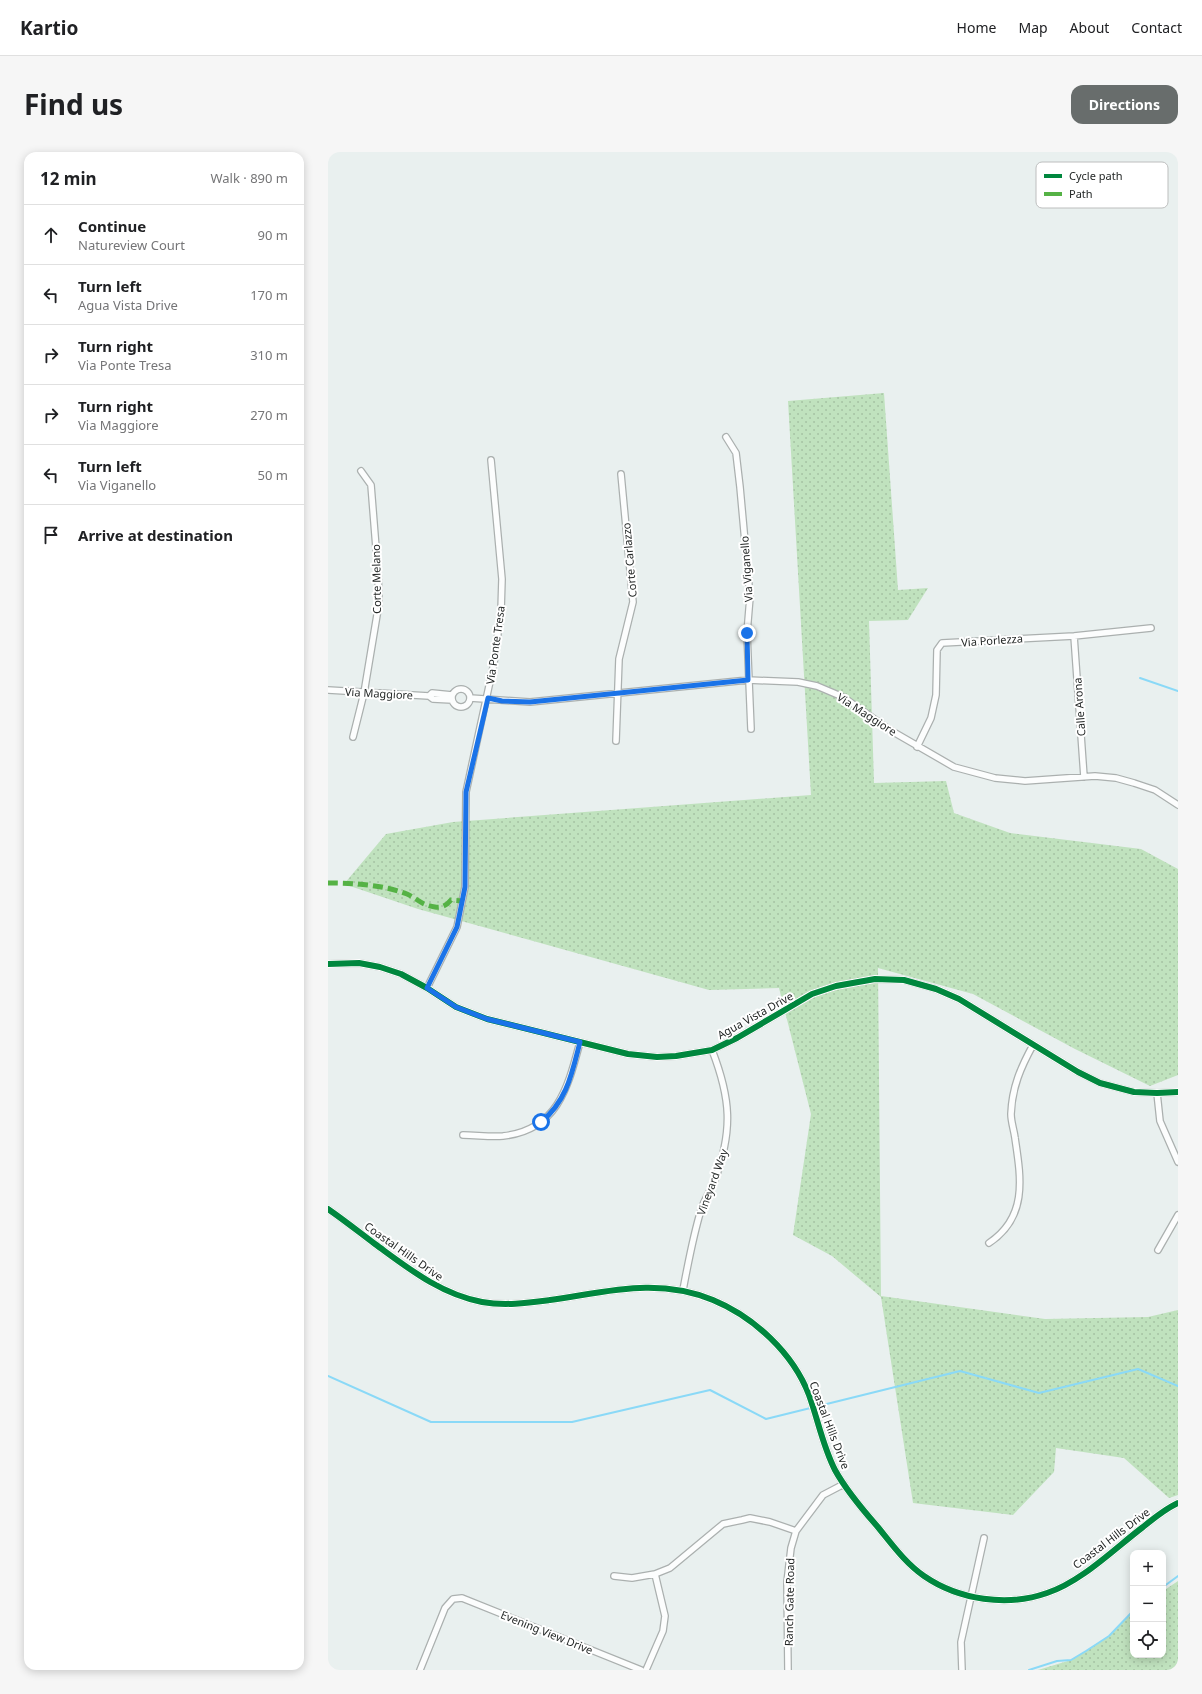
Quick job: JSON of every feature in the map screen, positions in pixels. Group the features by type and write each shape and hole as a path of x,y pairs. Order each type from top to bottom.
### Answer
{"street":[{"name":"Via Viganello","path":"726,437 736,453 747,559 750,596 747,633 751,728"},
{"name":"Via Ponte Tresa","path":"427,988 457,927 463,901 465,887 466,792 488,698 498,646 502,589 491,460"},
{"name":"Corte Melano","path":"353,737 364,693 378,612 378,586 371,485 361,471"},
{"name":"Corte Carlazzo","path":"616,741 619,693 619,659 633,602 622,474"},
{"name":"Via Porlezza","path":"917,747 931,718 936,695 937,650 942,643 1074,636 1151,628"},
{"name":"Calle Arona","path":"1074,636 1084,777"},
{"name":"Via Maggiore","path":"470,698 530,702 748,680 798,682 817,686 851,702 890,730 917,747 954,767 995,778 1025,782 1084,777 1105,777 1134,783 1155,790 1178,805"},
{"path":"464,689 468,692 470,698 468,703 464,706 456,705 452,698 456,690 464,689"},
{"name":"Via Maggiore","path":"328,690 429,696 432,694 452,698"},
{"name":"Agua Vista Drive","path":"328,964 354,963 380,967 401,974 427,988 456,1007 487,1019 628,1054 647,1057 676,1056 712,1050 737,1038 812,994 846,983 874,979 904,980 936,989 959,999 1078,1072 1100,1083 1134,1092 1178,1092"},
{"path":"463,1135 497,1136 512,1134 527,1130 544,1119 558,1105 566,1091 580,1042"},
{"path":"989,1243 1006,1228 1014,1215 1018,1203 1020,1182 1012,1119 1012,1105 1016,1079 1033,1044"},
{"name":"Vineyard Way","path":"683,1290 701,1208 714,1182 728,1133 725,1092 712,1050"},
{"path":"1157,1093 1160,1121 1178,1162"},
{"name":"Coastal Hills Drive","path":"328,1209 425,1280 449,1292 478,1301 501,1304 522,1304 637,1287 658,1287 683,1290 717,1301 740,1314 766,1334 785,1355 801,1378 808,1393 828,1454 844,1484 907,1561 925,1577 946,1588 970,1596 989,1600 1017,1600 1056,1590 1087,1571 1160,1514 1178,1503"},
{"path":"1158,1250 1178,1215"},
{"name":"Ranch Gate Road","path":"788,1670 787,1582 789,1556 796,1531 823,1495 844,1484"},
{"path":"614,1576 632,1578 655,1574 670,1568 723,1524 750,1518 770,1522 796,1531"},
{"path":"962,1670 961,1642 984,1538"},
{"path":"646,1670 664,1631 665,1616 655,1574"},
{"name":"Evening View Drive","path":"420,1670 445,1608 453,1599 465,1599 641,1670"}],"green space":[{"path":"884,393 898,590 928,588 908,620 869,621 874,783 946,781 954,813 1010,833 1141,849 1178,869 1178,1075 1150,1086 1075,1049 973,994 878,968 881,1296 1045,1319 1148,1317 1178,1310 1178,1495 1169,1498 1124,1458 1056,1448 1054,1472 1013,1515 913,1503 881,1297 832,1256 793,1235 811,1114 779,988 709,990 418,909 344,884 386,834 453,822 811,795 788,401"},
{"path":"1178,1581 1178,1670 1038,1670 1071,1660 1109,1636 1130,1614 1130,1658 1166,1658 1166,1589"}],"waterway":[{"path":"1140,678 1178,691"},
{"path":"328,1376 431,1422 572,1422 710,1390 766,1419 960,1371 1039,1393 1138,1369 1178,1386"},
{"path":"1164,1586 1178,1576"},
{"path":"1029,1670 1057,1661 1071,1660 1109,1636 1130,1614"}],"marked path":[{"path":"328,883 358,884 388,888 407,894 423,903 435,907 444,906 451,900 463,901"}],"cycle path":[{"path":"328,964 359,963 380,967 401,974 427,988 456,1007 487,1019 628,1054 657,1057 676,1056 712,1050 737,1038 812,994 836,986 875,979 904,980 936,989 959,999 1078,1072 1100,1083 1134,1092 1178,1092"},
{"path":"328,1209 425,1279 452,1293 482,1302 516,1304 632,1288 672,1289 692,1293 713,1300 743,1316 770,1338 793,1365 809,1395 824,1443 835,1470 854,1499 917,1571 952,1591 984,1599 1016,1600 1047,1593 1060,1588 1085,1573 1155,1517 1178,1503"}],"route":[{"path":"541,1122 558,1105 566,1091 580,1042 487,1019 456,1007 427,988 457,927 463,901 465,887 466,792 488,698 502,701 530,702 748,680 747,633"}]}
